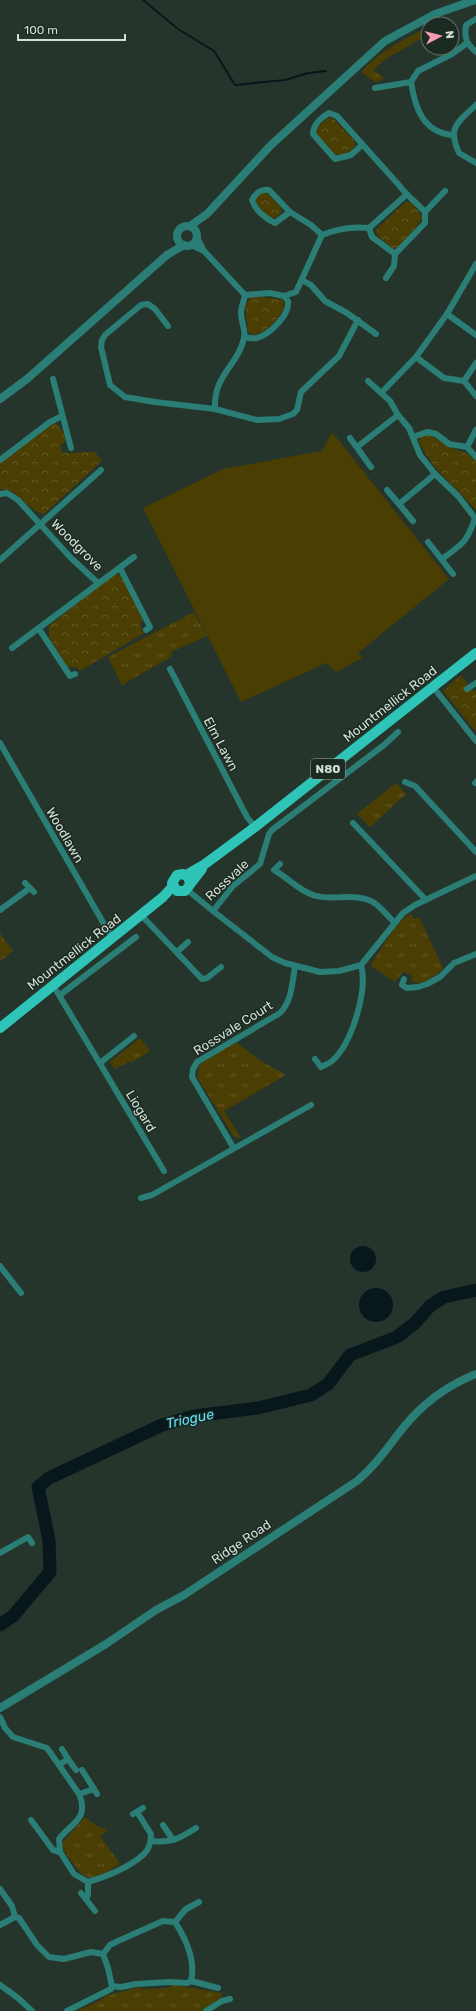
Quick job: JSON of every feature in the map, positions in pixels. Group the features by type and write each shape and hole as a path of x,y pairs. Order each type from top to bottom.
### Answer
{"main road":[{"name":"Mountmellick Road","path":"0,1028 163,897 183,885 205,864 255,827 476,653"}],"street":[{"path":"167,255 177,238 177,232 181,227 190,226 207,214 270,145 385,41 435,14 475,0"},
{"path":"476,19 466,25 464,36 467,43 476,52"},
{"path":"375,88 410,82 418,71 452,54 467,43"},
{"path":"410,82 414,97 426,124 435,131 452,135"},
{"path":"476,105 455,128 452,135 459,153 476,163"},
{"path":"362,145 351,155 335,159 313,134 313,130 317,122 329,113 337,116 406,195 416,201 425,212 425,223 395,254 394,266 386,278"},
{"path":"290,212 275,223 268,220 253,204 252,200 256,193 264,189 269,190 290,212 311,225 322,235"},
{"path":"425,212 445,191"},
{"path":"190,226 194,229 204,251 245,295 270,294 284,296 296,292 322,235 346,228 369,228 406,195"},
{"path":"0,399 26,379 167,255 187,245 197,236 207,214"},
{"path":"369,228 372,237 395,254"},
{"path":"177,238 187,245 204,251"},
{"path":"382,392 416,357 447,314 474,272 476,264"},
{"path":"302,280 311,285 325,301 358,320 376,334"},
{"path":"215,409 215,393 218,384 233,362 245,337 241,313 245,295"},
{"path":"245,337 258,338 272,328 286,311 288,301 284,296"},
{"path":"168,326 155,309 148,304 141,305 105,335 101,347 110,385 125,397 215,409 257,420 279,419 293,414 297,410 301,392 339,356 358,320"},
{"path":"447,314 476,335"},
{"path":"416,357 444,378 464,381 476,396"},
{"path":"464,381 476,363"},
{"path":"53,378 71,448"},
{"path":"368,381 382,392 409,428 420,455 435,474 458,496 476,518 470,535 464,543 442,559"},
{"path":"357,448 398,415"},
{"path":"0,460 50,422 62,416"},
{"path":"467,447 476,430"},
{"path":"413,437 427,432 436,434 449,444 467,447 476,457"},
{"path":"350,438 371,467"},
{"name":"Woodgrove","path":"0,560 101,470"},
{"path":"399,504 435,474"},
{"path":"387,490 413,522"},
{"name":"Woodgrove","path":"0,494 7,493 18,500 71,558 98,582"},
{"path":"428,542 453,574"},
{"name":"Woodgrove","path":"12,648 39,629 98,582 134,557"},
{"name":"Woodgrove","path":"120,568 150,627 146,630"},
{"path":"39,629 70,676 75,674"},
{"name":"Elm Lawn","path":"170,669 247,817 255,827"},
{"path":"467,689 476,683"},
{"path":"433,687 476,741"},
{"name":"Rossvale","path":"183,885 213,911 233,886 260,864 269,834 272,830 384,745 398,732"},
{"name":"Woodlawn","path":"0,743 112,938"},
{"path":"405,782 414,786 476,852"},
{"path":"353,823 426,900"},
{"path":"280,864 274,870 285,876 306,892 324,898 354,896 372,901 394,922"},
{"path":"213,911 272,957 295,967 320,972 346,970 361,965 403,912 476,876"},
{"path":"0,910 32,890 25,883"},
{"path":"141,915 202,979 207,978 221,967"},
{"path":"60,995 136,937"},
{"path":"176,952 188,942"},
{"path":"404,979 402,985 407,988 418,988 440,977 454,963 476,954"},
{"path":"315,1060 321,1067 331,1062 341,1050 355,1021 360,1003 363,979 361,965"},
{"name":"Rossvale Court","path":"233,1147 192,1077 193,1069 197,1062 280,1013 286,1007 290,997 295,967"},
{"name":"Liogard","path":"53,985 164,1171"},
{"path":"100,1063 134,1036"},
{"path":"141,1198 152,1195 233,1147 311,1105"},
{"path":"0,1266 21,1293"},
{"name":"Ridge Road","path":"0,1708 106,1644 156,1610 184,1595 352,1484 375,1465 403,1428 428,1401 456,1382 476,1374"},
{"path":"0,1553 28,1537 32,1543"},
{"path":"0,1717 5,1728 14,1737 47,1748 79,1794 82,1807 79,1817 72,1827 63,1833 59,1839 60,1852 74,1874 88,1882"},
{"path":"62,1749 68,1759 96,1791 79,1794"},
{"path":"59,1765 68,1759"},
{"path":"88,1882 129,1864 144,1854 151,1841 151,1834 135,1813 143,1808"},
{"path":"31,1820 53,1850 60,1852"},
{"path":"163,1824 173,1840"},
{"path":"151,1841 163,1842 179,1839 196,1828"},
{"path":"86,1899 88,1895 88,1882"},
{"path":"0,1889 12,1906 15,1917 19,1918 37,1945 49,1957 64,1959 91,1952 103,1954"},
{"path":"81,1893 95,1911"},
{"path":"175,1922 186,1909 199,1902"},
{"path":"0,1925 15,1917"},
{"path":"103,1954 110,1945 118,1941 163,1921 175,1922"},
{"path":"175,1922 190,1953 193,1967 191,1981"},
{"path":"103,1954 112,1986"},
{"path":"112,1986 121,1987 136,1984 187,1983 191,1981 218,1988"},
{"path":"0,1985 18,1998 32,2011"},
{"path":"67,2011 111,1989 112,1986"},
{"path":"206,2011 222,2001 230,1999"}],"green space":[{"path":"420,31 420,39 387,58 375,68 374,71 383,77 383,80 375,82 361,72 376,58 401,41"},
{"path":"327,118 334,119 355,142 355,145 351,151 342,155 335,154 316,133 317,128"},
{"path":"261,192 267,193 281,207 281,213 278,217 270,218 257,204 255,199"},
{"path":"405,202 412,203 423,218 400,247 393,249 378,236 375,231"},
{"path":"252,296 283,300 284,304 281,314 277,319 264,331 254,335 248,332 245,305"},
{"path":"54,423 62,430 66,440 61,445 62,453 95,452 102,461 44,514 32,509 13,492 0,489 0,463"},
{"path":"332,432 449,579 358,653 362,658 336,672 326,663 241,702 143,508 223,469 322,451"},
{"path":"429,434 449,447 466,453 476,461 476,510 433,465 418,441 423,435"},
{"path":"113,575 119,575 123,578 143,618 140,626 144,633 80,671 77,667 69,667 66,665 49,637 49,626"},
{"path":"194,612 207,636 171,652 172,656 122,685 108,657"},
{"path":"461,675 472,690 476,690 476,732 443,691"},
{"path":"396,783 406,794 370,827 357,814"},
{"path":"411,913 414,919 419,917 443,968 433,977 420,983 412,982 411,975 403,972 395,982 371,966 371,964 394,930"},
{"path":"0,933 13,951 0,961"},
{"path":"140,1038 150,1051 131,1063 130,1061 115,1069 110,1062"},
{"path":"236,1042 261,1061 286,1075 224,1111 241,1138 237,1138 233,1135 197,1077 200,1064"},
{"path":"85,1817 97,1826 108,1830 100,1836 119,1862 119,1865 99,1876 88,1877 83,1875 63,1848 62,1843"},
{"path":"174,1985 221,1993 222,1997 201,2011 77,2011 103,1999 105,1996 140,1987 142,1989 168,1988"}],"shaded area":[{"path":"363,1246 372,1250 376,1259 372,1268 363,1272 354,1268 350,1259 354,1250"},
{"path":"376,1288 388,1293 393,1305 388,1317 376,1322 364,1317 359,1305 364,1293"}],"waterway":[{"path":"143,0 178,29 214,51 235,85 285,80 308,73 326,71"},
{"name":"Triogue","path":"0,1625 13,1616 50,1572 49,1540 38,1487 49,1478 162,1425 194,1416 258,1408 311,1395 328,1384 350,1355 397,1337 415,1323 430,1306 444,1297 476,1290"}]}
